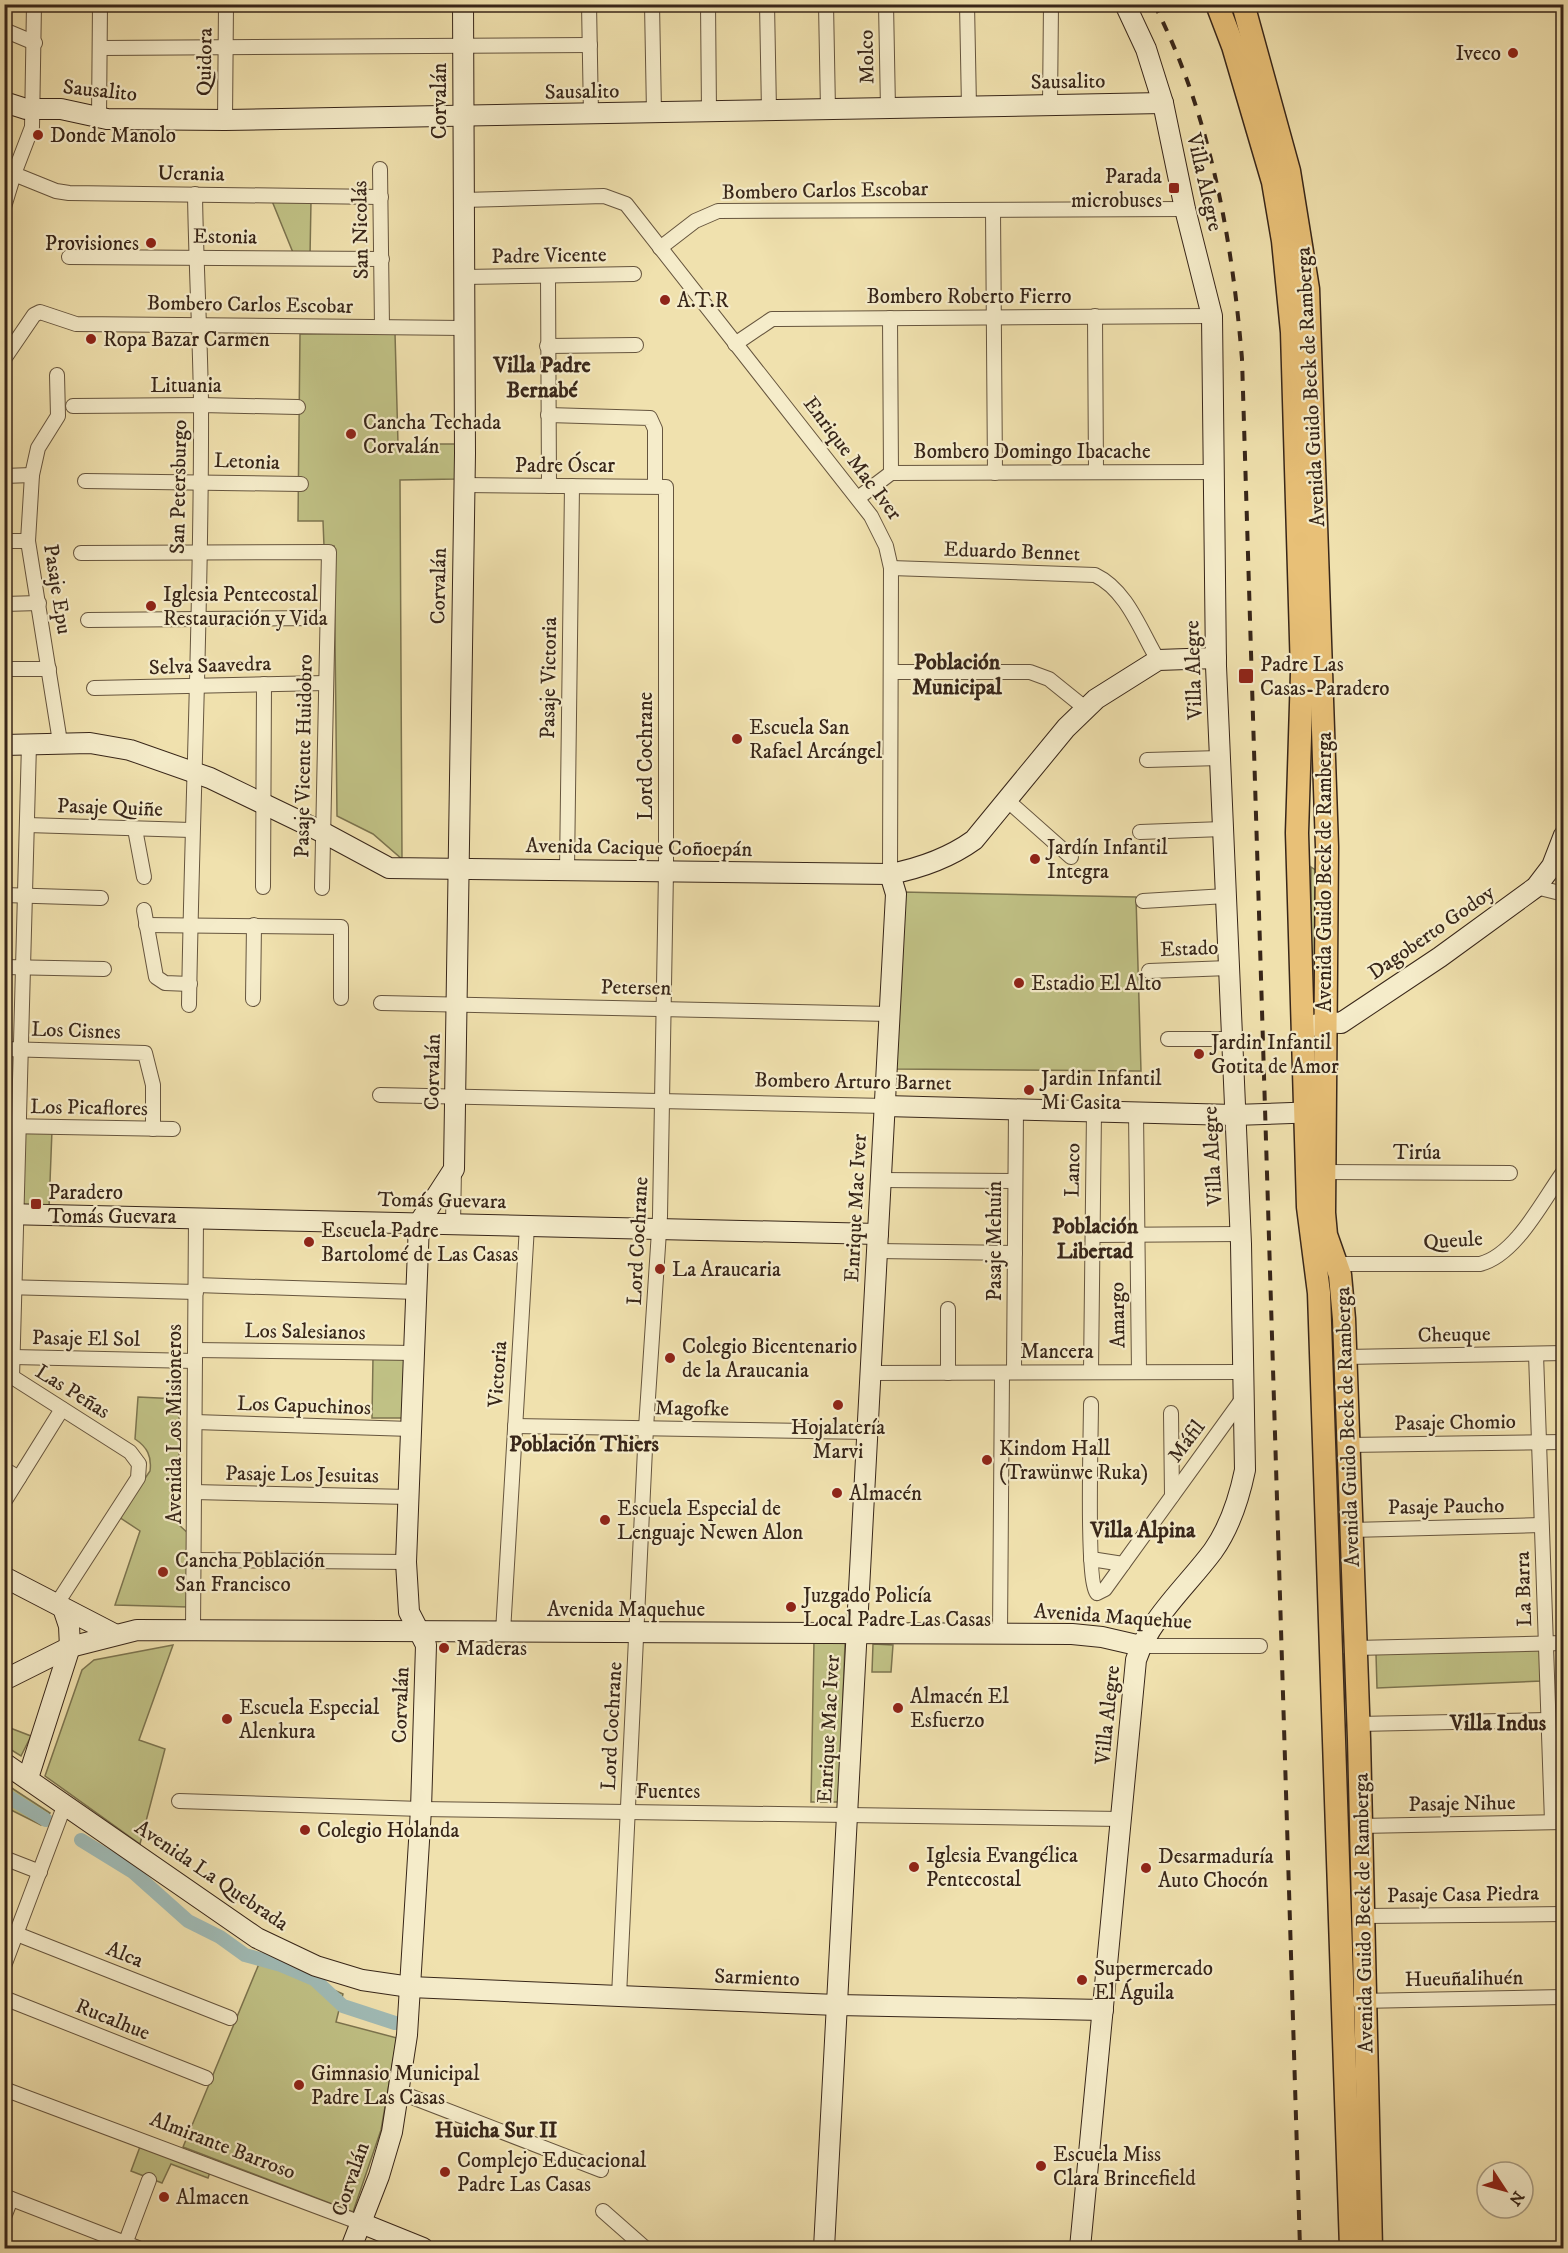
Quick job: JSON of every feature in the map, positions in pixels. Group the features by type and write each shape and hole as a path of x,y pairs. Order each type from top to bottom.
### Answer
{"main road":[{"name":"Corvalán","path":"454,1169 464,485 463,4"},
{"name":"Villa Alegre","path":"1080,2248 1134,1669 1142,1646 1160,1617 1214,1549 1231,1519 1245,1470 1240,1233 1216,658 1212,316 1185,209 1163,103 1146,49 1125,4"},
{"name":"Avenida Guido Beck de Ramberga","path":"1217,4 1233,46 1273,182 1283,242 1292,332 1302,673 1297,790 1304,1038 1323,1172 1325,1228 1338,1264 1342,1287 1358,1724 1363,1916 1354,2001 1351,2248"},
{"name":"Avenida Guido Beck de Ramberga","path":"1233,4 1231,22 1233,46"},
{"name":"Avenida Guido Beck de Ramberga","path":"1244,4 1289,171 1308,289 1328,847 1325,991 1333,1022 1315,1112 1308,1207 1319,1293 1332,1648 1371,2248"},
{"name":"Sausalito","path":"4,102 34,110 61,109 99,118 225,120 1163,103"},
{"path":"1158,660 1216,658"},
{"name":"Avenida Cacique Coñoepán","path":"4,746 60,742 118,747 194,771 324,832 389,868 890,874 930,863 954,853 983,832 1085,708 1158,660"},
{"name":"Dagoberto Godoy","path":"1304,1038 1313,1024 1333,1022 1440,957 1536,887 1552,866 1563,835"},
{"path":"1298,848 1328,847"},
{"name":"Enrique Mac Iver","path":"824,2248 896,894 890,874"},
{"name":"Bombero Arturo Barnet","path":"885,1106 1234,1115 1315,1112"},
{"path":"419,1223 454,1169"},
{"name":"Tomás Guevara","path":"11,1214 660,1229 878,1242"},
{"name":"Corvalán","path":"351,2248 386,2152 399,2092 410,1987 421,1809 426,1645 409,1612 406,1562 419,1223"},
{"path":"1322,1358 1345,1357"},
{"path":"4,1576 114,1634"},
{"path":"28,1778 70,1647 69,1626 59,1607"},
{"name":"Avenida Maquehue","path":"114,1634 137,1630 637,1634 1000,1633 1095,1636 1142,1646"},
{"path":"4,1680 70,1647 114,1634"},
{"path":"1332,1648 1355,1648"},
{"name":"Avenida La Quebrada","path":"4,1763 230,1920 276,1948 339,1974 410,1987"},
{"name":"Sarmiento","path":"410,1987 837,2005 1103,2010"},
{"name":"Almirante Barroso","path":"361,2223 423,2248"}],"street":[{"path":"4,207 9,172 30,137 34,110 34,4"},
{"path":"99,118 100,4"},
{"name":"Quidora","path":"225,120 226,4"},
{"path":"589,4 591,115"},
{"path":"652,4 654,113"},
{"path":"708,4 709,112"},
{"path":"766,4 769,111"},
{"path":"826,4 828,110"},
{"name":"Molco","path":"886,4 888,108"},
{"path":"967,4 969,107"},
{"path":"1050,105 1051,4"},
{"path":"4,30 35,43"},
{"path":"101,48 590,45"},
{"name":"San Nicolás","path":"380,169 382,327"},
{"name":"Ucrania","path":"9,172 56,191 69,193 381,197"},
{"name":"San Petersburgo","path":"189,1005 191,830 198,687 198,481 201,405 195,194"},
{"path":"463,200 610,196 626,204 660,248"},
{"name":"Bombero Carlos Escobar","path":"660,248 695,220 718,211 1185,209"},
{"path":"993,210 995,473"},
{"name":"Enrique Mac Iver","path":"660,248 858,498 882,536 891,568 890,874"},
{"name":"Estonia","path":"69,257 382,259"},
{"name":"Padre Vicente","path":"464,277 634,274"},
{"path":"548,276 549,486"},
{"name":"Bombero Carlos Escobar","path":"10,341 34,315 40,312 76,324 463,328"},
{"path":"1095,316 1096,472"},
{"name":"Bombero Roberto Fierro","path":"735,344 772,319 1212,316"},
{"path":"890,318 891,473"},
{"path":"4,359 10,341"},
{"path":"548,346 636,345"},
{"name":"Pasaje Epu","path":"57,375 58,416 38,448 32,475 28,541 60,742"},
{"name":"Lituania","path":"73,406 298,407"},
{"name":"Lord Cochrane","path":"548,415 646,417 654,423 660,487 666,872 660,1229 646,1428 620,1996"},
{"name":"Bombero Domingo Ibacache","path":"858,498 891,473 1215,472"},
{"path":"4,476 32,475"},
{"name":"Letonia","path":"85,481 301,484"},
{"name":"Padre Óscar","path":"464,485 660,487"},
{"name":"Pasaje Victoria","path":"567,870 572,486"},
{"path":"4,541 28,541"},
{"path":"81,553 198,552"},
{"name":"Pasaje Vicente Huidobro","path":"198,552 329,552 322,888"},
{"name":"Eduardo Bennet","path":"891,568 1095,575 1110,583 1119,593 1158,660"},
{"path":"4,604 39,603"},
{"path":"88,620 327,618"},
{"path":"4,669 49,669"},
{"path":"891,672 1030,672 1049,679 1085,708"},
{"name":"Selva Saavedra","path":"94,688 326,683"},
{"path":"263,887 264,684"},
{"name":"Las Peñas","path":"30,744 19,1127 11,1214 10,1287 13,1357 8,1375 134,1455 140,1469 138,1479 59,1607"},
{"path":"1147,760 1220,758"},
{"path":"1008,801 1071,857"},
{"name":"Pasaje Quiñe","path":"27,825 191,830"},
{"path":"1140,832 1223,828"},
{"path":"135,829 144,877"},
{"path":"1536,887 1563,894"},
{"path":"4,895 101,898"},
{"path":"1143,900 1226,896"},
{"path":"144,910 156,977 165,983 190,984"},
{"path":"146,925 341,927 341,998"},
{"path":"253,999 254,925"},
{"path":"4,967 104,969"},
{"name":"Estado","path":"1149,970 1230,968"},
{"name":"Petersen","path":"381,1003 890,1014"},
{"path":"1168,1039 1232,1039"},
{"name":"Los Cisnes","path":"4,1049 146,1053 153,1085 153,1129"},
{"name":"Bombero Arturo Barnet","path":"380,1095 885,1106"},
{"name":"Pasaje Mehuín","path":"1000,1633 1008,1372 1015,1253 1016,1109"},
{"name":"Lanco","path":"1091,1372 1094,1111"},
{"name":"Amargo","path":"1136,1112 1138,1372"},
{"name":"Los Picaflores","path":"4,1126 173,1129"},
{"name":"Corvalán","path":"453,1224 454,1169"},
{"name":"Queule","path":"1338,1264 1480,1264 1493,1259 1510,1246 1563,1171"},
{"name":"Tirúa","path":"1323,1172 1510,1173"},
{"path":"880,1180 1015,1181"},
{"name":"Avenida Los Misioneros","path":"193,1630 196,1218"},
{"name":"Victoria","path":"503,1632 527,1226"},
{"path":"1093,1235 1240,1233"},
{"path":"878,1242 1015,1253"},
{"path":"10,1287 417,1292"},
{"path":"948,1309 948,1373"},
{"name":"Los Salesianos","path":"195,1356 414,1353"},
{"name":"Cheuque","path":"1345,1357 1563,1353"},
{"name":"La Barra","path":"1536,1354 1548,1720 1558,1822"},
{"name":"Pasaje El Sol","path":"13,1357 195,1356"},
{"name":"Mancera","path":"871,1373 1243,1372"},
{"name":"Máfil","path":"1091,1559 1092,1586 1096,1593 1105,1589 1243,1398"},
{"path":"1091,1404 1091,1559 1123,1564"},
{"path":"4,1502 62,1409"},
{"path":"1171,1413 1172,1496"},
{"name":"Los Capuchinos","path":"195,1422 411,1429"},
{"name":"Magofke","path":"515,1426 868,1432"},
{"name":"Pasaje Chomio","path":"1347,1445 1563,1442"},
{"path":"4,1469 19,1479"},
{"name":"Pasaje Los Jesuitas","path":"194,1492 409,1497"},
{"name":"Pasaje Paucho","path":"1351,1530 1541,1525"},
{"path":"194,1560 406,1562"},
{"path":"1355,1648 1563,1643"},
{"name":"Avenida Maquehue","path":"1142,1646 1260,1646"},
{"path":"1358,1724 1548,1720"},
{"name":"Fuentes","path":"179,1801 421,1809 1121,1819"},
{"path":"4,1966 11,1931 40,1872 65,1804"},
{"name":"Pasaje Nihue","path":"1360,1826 1558,1822"},
{"path":"4,1858 40,1872"},
{"name":"Pasaje Casa Piedra","path":"1363,1916 1563,1914"},
{"name":"Alca","path":"11,1931 230,2018"},
{"name":"Rucalhue","path":"4,1998 206,2078"},
{"name":"Hueuñalihuén","path":"1354,2001 1563,1998"},
{"name":"Almirante Barroso","path":"4,2089 361,2223"},
{"path":"399,2092 601,2170"},
{"path":"4,2217 8,2197 131,2246 149,2180"},
{"path":"603,2211 645,2248"}],"green space":[{"path":"272,201 311,201 310,256 294,255"},
{"path":"395,333 398,444 457,444 456,479 400,480 402,859 373,834 337,816 334,546 324,546 323,521 298,521 300,334"},
{"path":"1311,867 1317,871 1320,937 1314,957 1318,1016 1311,1016"},
{"name":"Estadio El Alto","path":"902,892 1136,897 1141,1071 896,1069"},
{"path":"20,1129 52,1130 49,1208 19,1208"},
{"path":"5,1130 14,1130 13,1207 5,1207"},
{"path":"373,1357 404,1357 403,1418 372,1418"},
{"path":"1332,1364 1335,1364 1347,1633 1344,1633 1336,1555"},
{"path":"138,1397 179,1399 179,1525 190,1535 188,1607 115,1605 140,1531 119,1517 150,1471 148,1452 135,1439"},
{"path":"814,1640 845,1643 839,1802 811,1802"},
{"path":"873,1644 893,1645 891,1672 872,1672"},
{"path":"173,1645 139,1740 165,1749 140,1844 45,1776 82,1670 94,1660"},
{"path":"1540,1650 1542,1681 1377,1688 1376,1654"},
{"path":"1343,1654 1348,1654 1355,1850 1345,1850 1340,1714 1345,1695"},
{"path":"5,1726 31,1736 21,1756 5,1746"},
{"path":"4,1783 50,1813 41,1825 5,1807"},
{"name":"Gimnasio Municipal Padre Las Casas","path":"261,1959 343,1994 336,2022 397,2038 381,2130 353,2212 183,2147"},
{"path":"141,2144 210,2172 208,2178 171,2164 162,2183 131,2171"}],"waterway":[{"path":"4,1794 46,1820"},
{"path":"81,1840 133,1872 188,1921 220,1937 245,1955 281,1965 314,1979 343,2006 395,2023"}],"railway":[{"path":"1154,4 1190,88 1204,132 1225,222 1242,359 1300,2248"}],"place":[{"name":"Iveco","path":"1513,53"},
{"name":"Donde Manolo","path":"38,135"},
{"name":"Parada microbuses","path":"1174,188"},
{"name":"Provisiones","path":"151,243"},
{"name":"A.T.R","path":"665,300"},
{"name":"Ropa Bazar Carmen","path":"91,339"},
{"name":"Cancha Techada Corvalán","path":"351,434"},
{"name":"Iglesia Pentecostal Restauración y Vida","path":"151,606"},
{"name":"Padre Las Casas-Paradero","path":"1246,676"},
{"name":"Escuela San Rafael Arcángel","path":"737,739"},
{"name":"Jardín Infantil Integra","path":"1035,859"},
{"name":"Estadio El Alto","path":"1019,983"},
{"name":"Jardin Infantil Gotita de Amor","path":"1199,1054"},
{"name":"Jardin Infantil Mi Casita","path":"1029,1090"},
{"name":"Paradero Tomás Guevara","path":"36,1204"},
{"name":"Escuela Padre Bartolomé de Las Casas","path":"309,1242"},
{"name":"La Araucaria","path":"660,1269"},
{"name":"Colegio Bicentenario de la Araucania","path":"670,1358"},
{"name":"Hojalatería Marvi","path":"838,1405"},
{"name":"Kindom Hall (Trawünwe Ruka)","path":"987,1460"},
{"name":"Almacén","path":"837,1493"},
{"name":"Escuela Especial de Lenguaje Newen Alon","path":"605,1520"},
{"name":"Cancha Población San Francisco","path":"163,1572"},
{"name":"Juzgado Policía Local Padre Las Casas","path":"791,1607"},
{"name":"Maderas","path":"444,1648"},
{"name":"Almacén El Esfuerzo","path":"898,1708"},
{"name":"Escuela Especial Alenkura","path":"227,1719"},
{"name":"Colegio Holanda","path":"305,1830"},
{"name":"Iglesia Evangélica Pentecostal","path":"914,1867"},
{"name":"Desarmaduría Auto Chocón","path":"1146,1868"},
{"name":"Supermercado El Águila","path":"1082,1980"},
{"name":"Gimnasio Municipal Padre Las Casas","path":"299,2085"},
{"name":"Escuela Miss Clara Brincefield","path":"1041,2166"},
{"name":"Complejo Educacional Padre Las Casas","path":"445,2172"},
{"name":"Almacen","path":"164,2197"}],"district":[{"name":"Villa Padre Bernabé","path":"542,376"},
{"name":"Población Municipal","path":"957,674"},
{"name":"Población Libertad","path":"1095,1238"},
{"name":"Población Thiers","path":"584,1443"},
{"name":"Villa Alpina","path":"1143,1529"},
{"name":"Villa Indus","path":"1498,1722"},
{"name":"Huicha Sur II","path":"496,2129"}]}
